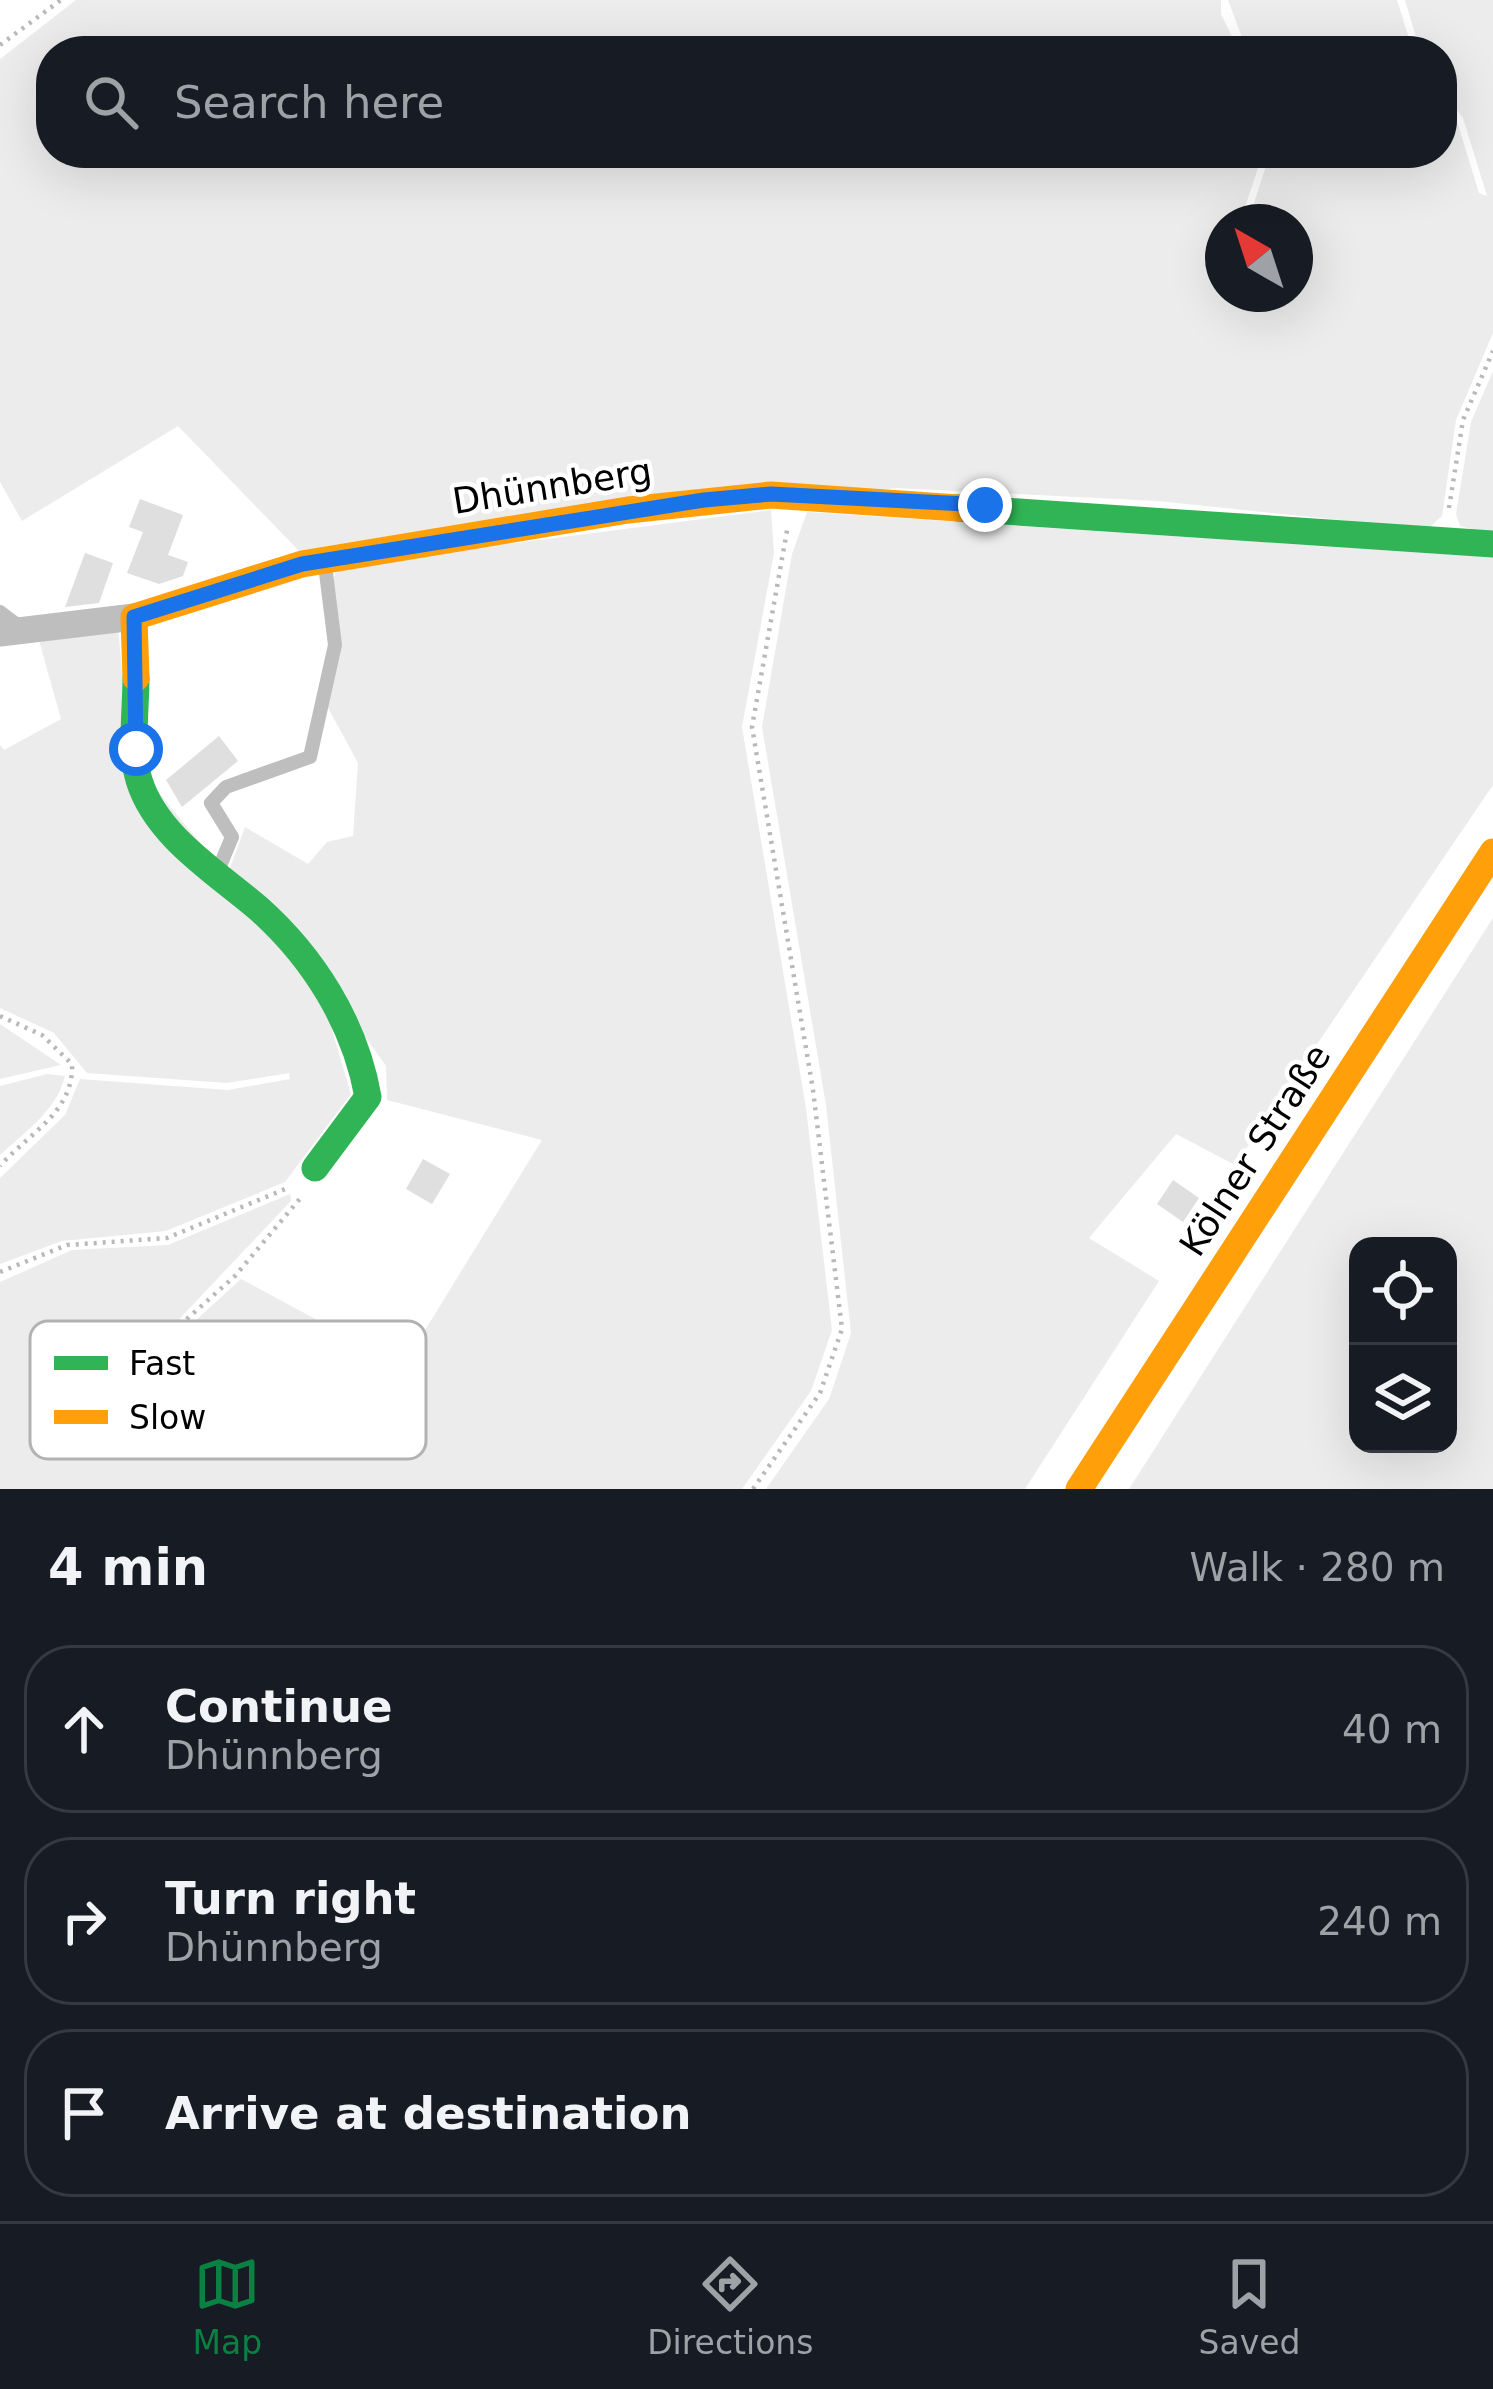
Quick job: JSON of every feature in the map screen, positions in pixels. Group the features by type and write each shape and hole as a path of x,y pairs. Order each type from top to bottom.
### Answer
{"street":[{"name":"Dhünnberg","path":"0,634 29,634 134,617 324,560 685,502 793,496 1445,537 1493,544"},
{"path":"134,617 138,778 159,819 288,941 333,1005 365,1065 368,1097 316,1168"},
{"name":"Kölner Straße","path":"1078,1489 1493,852"}],"lane":[{"path":"216,875 232,837 212,803 226,787 310,757 335,645 324,560"},
{"path":"0,612 29,634"}],"path":[{"path":"0,44 61,0"},
{"path":"1445,537 1463,420 1493,351"},
{"path":"752,1489 820,1393 842,1329 813,1090 752,727 793,496"},
{"path":"0,1016 41,1034 72,1064 72,1078 58,1110 0,1166"},
{"path":"0,1272 67,1245 167,1238 287,1188 316,1168"},
{"path":"186,1321 235,1276 300,1201 316,1168"}],"shaded area":[{"path":"76,0 1221,0 1221,14 1232,36 36,36 36,168 1258,168 1246,204 1205,204 1205,312 1313,312 1313,204 1254,204 1265,168 1457,168 1457,121 1479,193 1487,196 1457,110 1457,36 1416,36 1405,0 1493,0 1493,333 1456,420 1442,516 1428,529 1157,501 896,488 305,557 178,426 22,521 0,482 0,59"},
{"path":"1228,0 1397,0 1408,36 1241,36"},
{"path":"1493,371 1493,535 1460,526 1456,514 1471,422"},
{"path":"771,510 774,553 742,727 806,1108 832,1330 811,1391 742,1489 0,1489 0,1282 72,1250 168,1245 290,1194 291,1201 178,1321 30,1321 30,1459 426,1459 426,1329 542,1140 387,1100 386,1066 339,1000 227,876 245,827 308,864 327,842 353,836 358,763 326,704 340,655 331,585 338,566"},
{"path":"807,512 1493,557 1493,785 1235,1165 1176,1134 1089,1238 1159,1281 1025,1489 766,1489 829,1399 851,1333 826,1105 762,727 792,554"},
{"path":"118,628 130,758 270,928 326,1010 351,1094 285,1182 166,1231 62,1241 0,1264 0,1178 65,1115 80,1079 228,1090 290,1079 289,1073 227,1083 87,1073 54,1033 0,1008 0,745 4,750 61,719 38,637"},
{"path":"1493,918 1493,1489 1129,1489"},
{"path":"0,1024 61,1065 0,1079"},
{"path":"47,1074 65,1076 55,1099 0,1155 0,1086"},
{"path":"241,1279 319,1321 195,1321"}],"building":[{"path":"140,499 183,515 168,555 188,562 183,576 159,584 127,573 143,532 129,527"},
{"path":"85,553 113,563 99,603 65,607"},
{"path":"219,736 238,761 182,807 166,780"},
{"path":"423,1159 450,1174 432,1204 406,1189"},
{"path":"1173,1180 1199,1198 1183,1222 1157,1204"}],"traffic: fast":[{"path":"958,508 1493,544"},
{"path":"136,678 135,756 147,800 173,836 297,948 329,993 353,1043 368,1097 315,1168"}],"traffic: slow":[{"path":"136,678 134,617 302,564 628,510 771,495 958,508"},
{"path":"1079,1489 1493,852"}],"route":[{"path":"136,749 134,617 218,588 324,560 704,500 771,494 985,505"}]}
